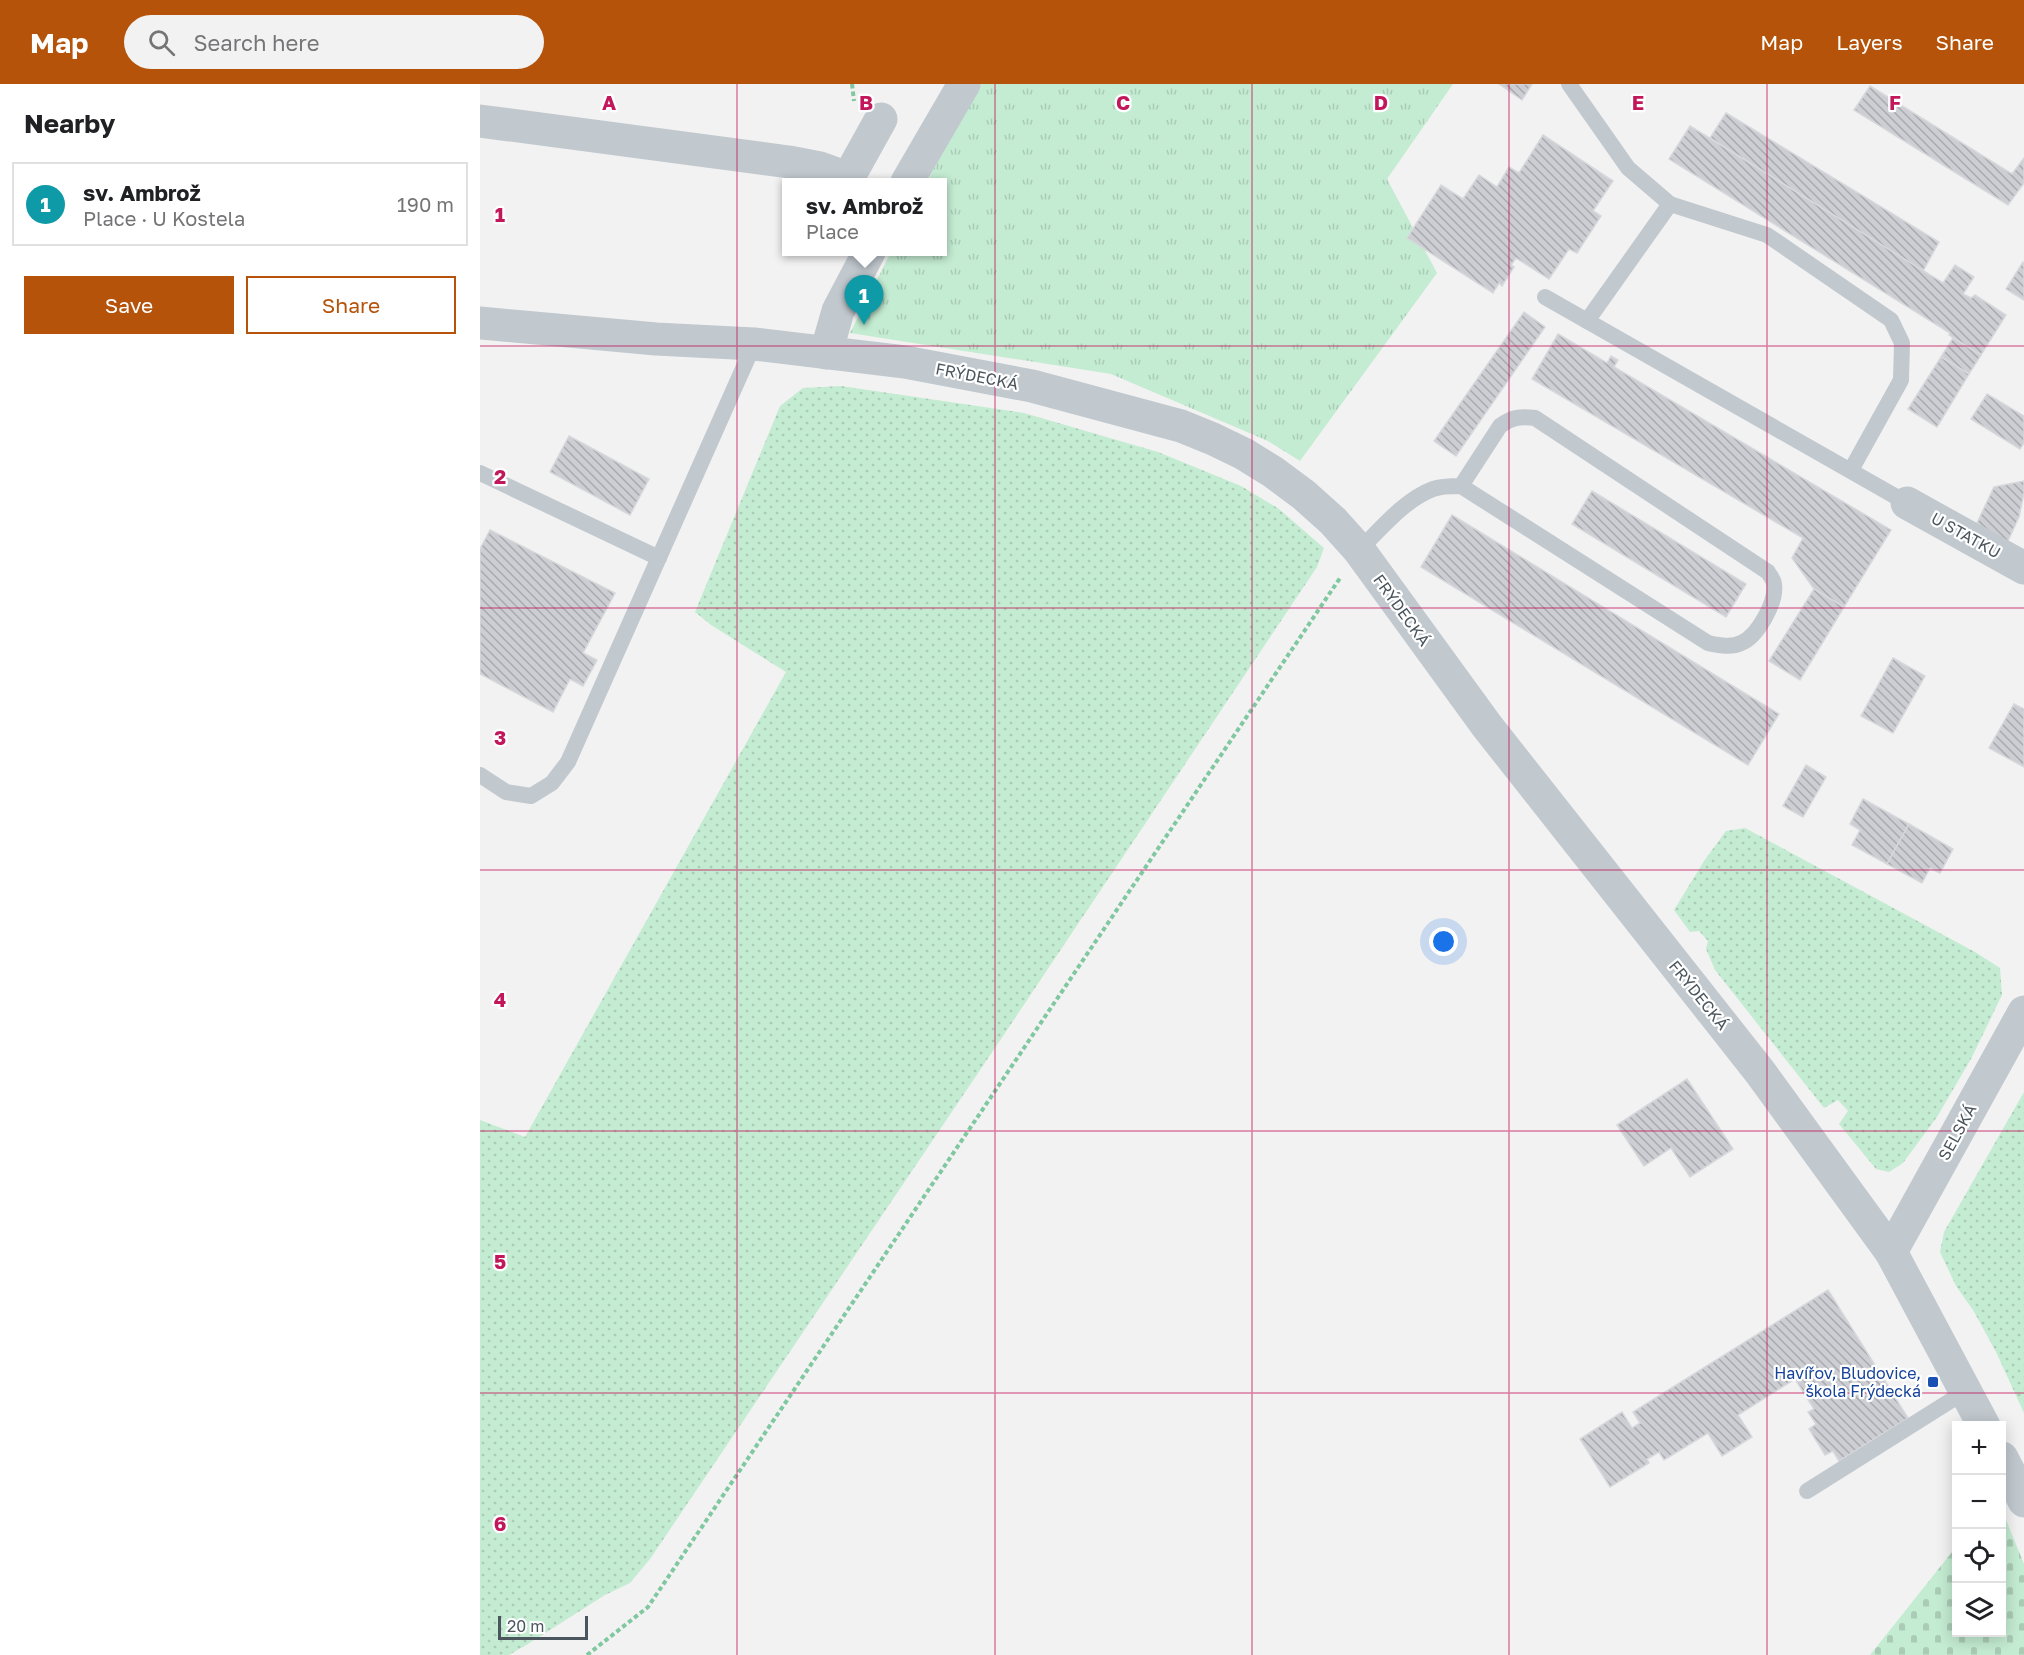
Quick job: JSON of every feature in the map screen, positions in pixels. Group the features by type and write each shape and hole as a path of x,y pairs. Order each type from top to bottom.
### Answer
{"street":[{"path":"910,178 964,84"},
{"path":"848,178 881,119"},
{"path":"480,121 789,162 820,168 842,178"},
{"path":"826,353 838,311 867,256"},
{"name":"FRÝDECKÁ","path":"480,323 656,339 754,344 905,362 1032,386 1181,426 1233,449 1273,472 1333,521 1359,550 1487,726 1760,1072 1891,1252 1982,1421"},
{"name":"U STATKU","path":"1907,503 2024,568"},
{"name":"SELSKÁ","path":"1891,1252 2024,1012"},
{"path":"2006,1467 2024,1501"}],"lane":[{"path":"1569,84 1628,168 1670,204 1767,235 1891,321 1902,343 1901,380 1851,470"},
{"path":"1587,321 1670,204"},
{"path":"1545,297 1907,503"},
{"path":"480,775 506,792 531,796 552,783 568,762 754,344"},
{"path":"1359,550 1404,507 1419,496 1435,488 1461,486 1708,643 1724,646 1741,644 1758,632 1773,598 1774,583 1768,572 1535,418 1522,416 1500,426 1461,486"},
{"path":"480,473 659,558"},
{"path":"1807,1491 1966,1391"}],"path":[{"path":"587,1655 648,1607 1359,550"}],"green space":[{"path":"977,84 1453,84 1387,179 1437,273 1300,461 1268,441 1111,374 850,333 889,256 947,256 947,178 929,178"},
{"path":"841,386 1024,413 1158,452 1241,486 1279,509 1324,548 1317,567 650,1559 630,1583 605,1595 509,1655 480,1655 480,1120 525,1137 786,672 711,625 695,612 780,406 803,388"},
{"path":"1745,828 1975,952 2000,968 2002,995 1972,1057 1937,1117 1903,1163 1889,1172 1876,1169 1839,1124 1848,1111 1838,1100 1824,1108 1715,970 1706,949 1708,941 1699,931 1690,932 1674,910 1704,861 1726,831"},
{"path":"2024,1092 2024,1413 1996,1352 1973,1310 1956,1286 1940,1252 1944,1232"},
{"path":"2006,1520 2024,1564 2024,1655 1870,1655 1952,1552 1952,1637 2006,1637"}],"building":[{"path":"1499,84 1532,84 1522,100"},
{"path":"1870,86 2012,174 2024,158 2024,183 2008,205 1854,110"},
{"path":"1726,113 1939,242 1923,271 1710,138"},
{"path":"1690,126 1943,283 1955,265 1974,277 1963,294 1971,298 1975,295 2006,315 1981,355 1949,335 1950,333 1669,159"},
{"path":"1543,135 1613,181 1593,211 1601,216 1577,253 1569,249 1549,279 1516,258 1511,265 1514,267 1502,286 1499,283 1493,293 1407,238 1441,185 1463,199 1479,175 1497,187 1509,167 1519,173"},
{"path":"2024,263 2024,300 2006,289"},
{"path":"1524,312 1545,327 1456,456 1434,441"},
{"path":"1558,334 1607,363 1611,356 1618,360 1614,367 1891,530 1844,607 1814,589 1792,558 1803,538 1532,379"},
{"path":"1953,338 1981,355 1969,374 1941,357"},
{"path":"1941,357 1969,374 1937,427 1908,409"},
{"path":"1987,394 2024,416 2024,443 2020,449 1971,419"},
{"path":"569,436 649,479 630,515 550,472"},
{"path":"2024,481 2019,517 2007,543 1977,523 1994,487"},
{"path":"1592,491 1746,584 1726,617 1572,524"},
{"path":"1452,515 1779,714 1748,765 1421,567"},
{"path":"490,530 615,593 583,653 597,660 583,686 570,679 553,712 480,674 480,549"},
{"path":"1814,589 1844,607 1800,680 1769,661"},
{"path":"1893,658 1925,676 1893,733 1861,716"},
{"path":"2014,704 2024,709 2024,767 1989,748"},
{"path":"1806,765 1826,777 1803,817 1783,806"},
{"path":"1863,799 1909,824 1887,864 1852,845 1860,830 1850,824"},
{"path":"1909,824 1953,849 1940,873 1930,868 1922,883 1887,864"},
{"path":"1687,1079 1733,1149 1690,1177 1671,1148 1644,1166 1617,1125"},
{"path":"1828,1290 1908,1418 1839,1461 1833,1451 1825,1455 1809,1429 1816,1424 1808,1412 1814,1409 1795,1379 1738,1415 1752,1437 1722,1456 1708,1433 1664,1460 1659,1452 1647,1459 1649,1463 1610,1487 1580,1439 1622,1412 1632,1428 1640,1423 1633,1412"}],"place":[{"name":"sv. Ambrož","path":"864,325"},
{"name":"Havířov, Bludovice, škola Frýdecká","path":"1933,1382"}]}
